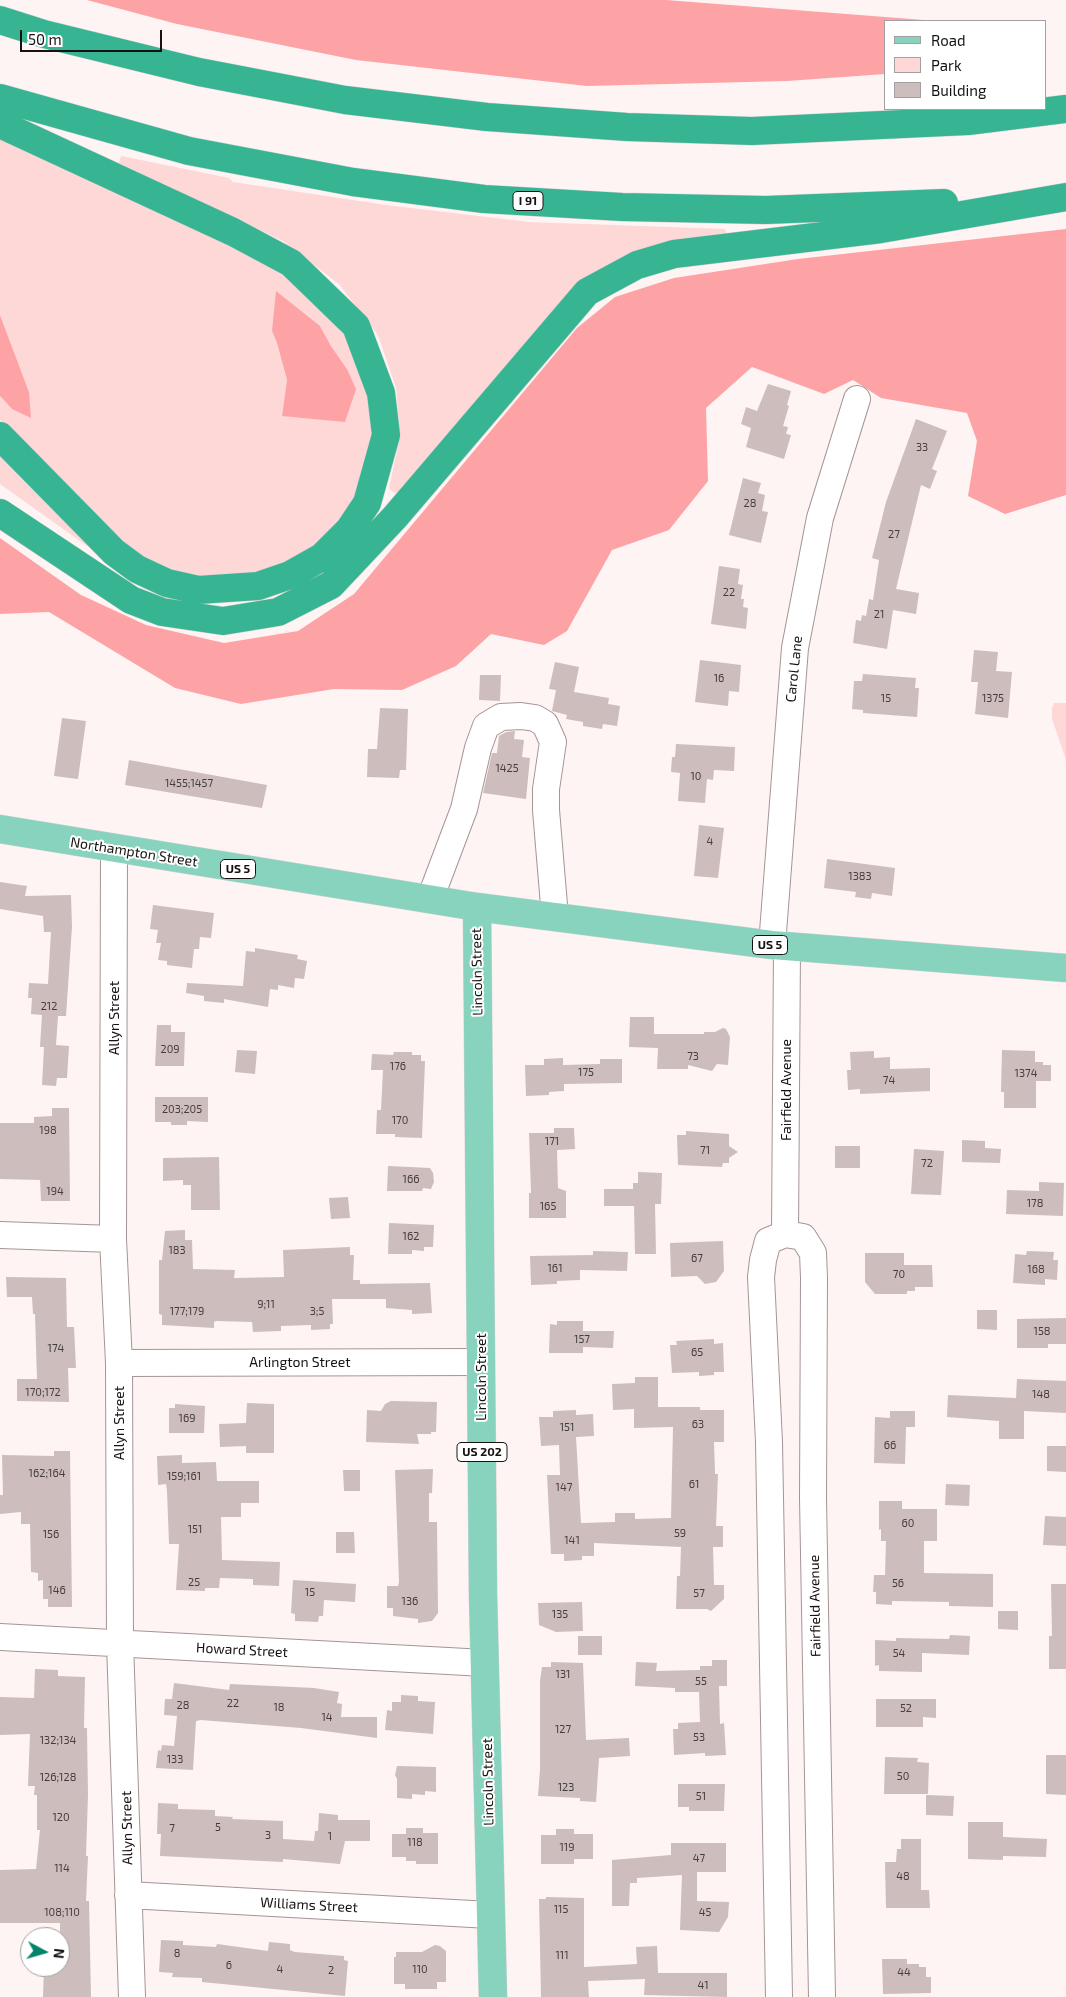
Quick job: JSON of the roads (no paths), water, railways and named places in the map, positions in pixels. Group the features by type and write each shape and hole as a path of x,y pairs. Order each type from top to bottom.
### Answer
{"highway":[{"path":"0,20 44,34 199,72 346,100 487,117 627,127 752,131 968,121 1066,109"},
{"name":"I 91","path":"0,98 190,151 353,182 484,198 622,207 766,210 935,204 1066,193"},
{"path":"1046,105 1066,100"},
{"path":"968,121 1020,110"},
{"path":"0,124 233,232 291,263 356,326 382,393 386,435 367,503 349,530 322,557 290,575 258,586 198,590 167,583 130,564 114,552 0,436"},
{"path":"0,513 131,600 162,612 223,620 278,612 331,585 395,517 587,292 637,264 674,254 882,229 1066,197"}],"main road":[{"name":"Northampton Street","path":"0,829 476,907"},
{"name":"US 5","path":"476,907 779,946 1066,968"},
{"name":"Lincoln Street","path":"476,907 485,1663 492,1997"}],"street":[{"name":"Carol Lane","path":"779,946 795,648 820,518 857,399"},
{"path":"430,899 464,809 478,748 486,726 501,717 521,716 535,718 545,724 553,742 546,796 555,917"},
{"name":"Allyn Street","path":"114,849 113,1239 119,1363 120,1643 132,1997"},
{"name":"Fairfield Avenue","path":"779,946 785,1234 803,1237 813,1252 813,1498 822,1997"},
{"path":"779,1997 769,1442 761,1277 768,1242 785,1234"},
{"path":"0,1235 113,1239"},
{"name":"Arlington Street","path":"119,1363 481,1362"},
{"name":"Howard Street","path":"0,1636 485,1663"},
{"name":"Williams Street","path":"128,1895 490,1915"}]}
